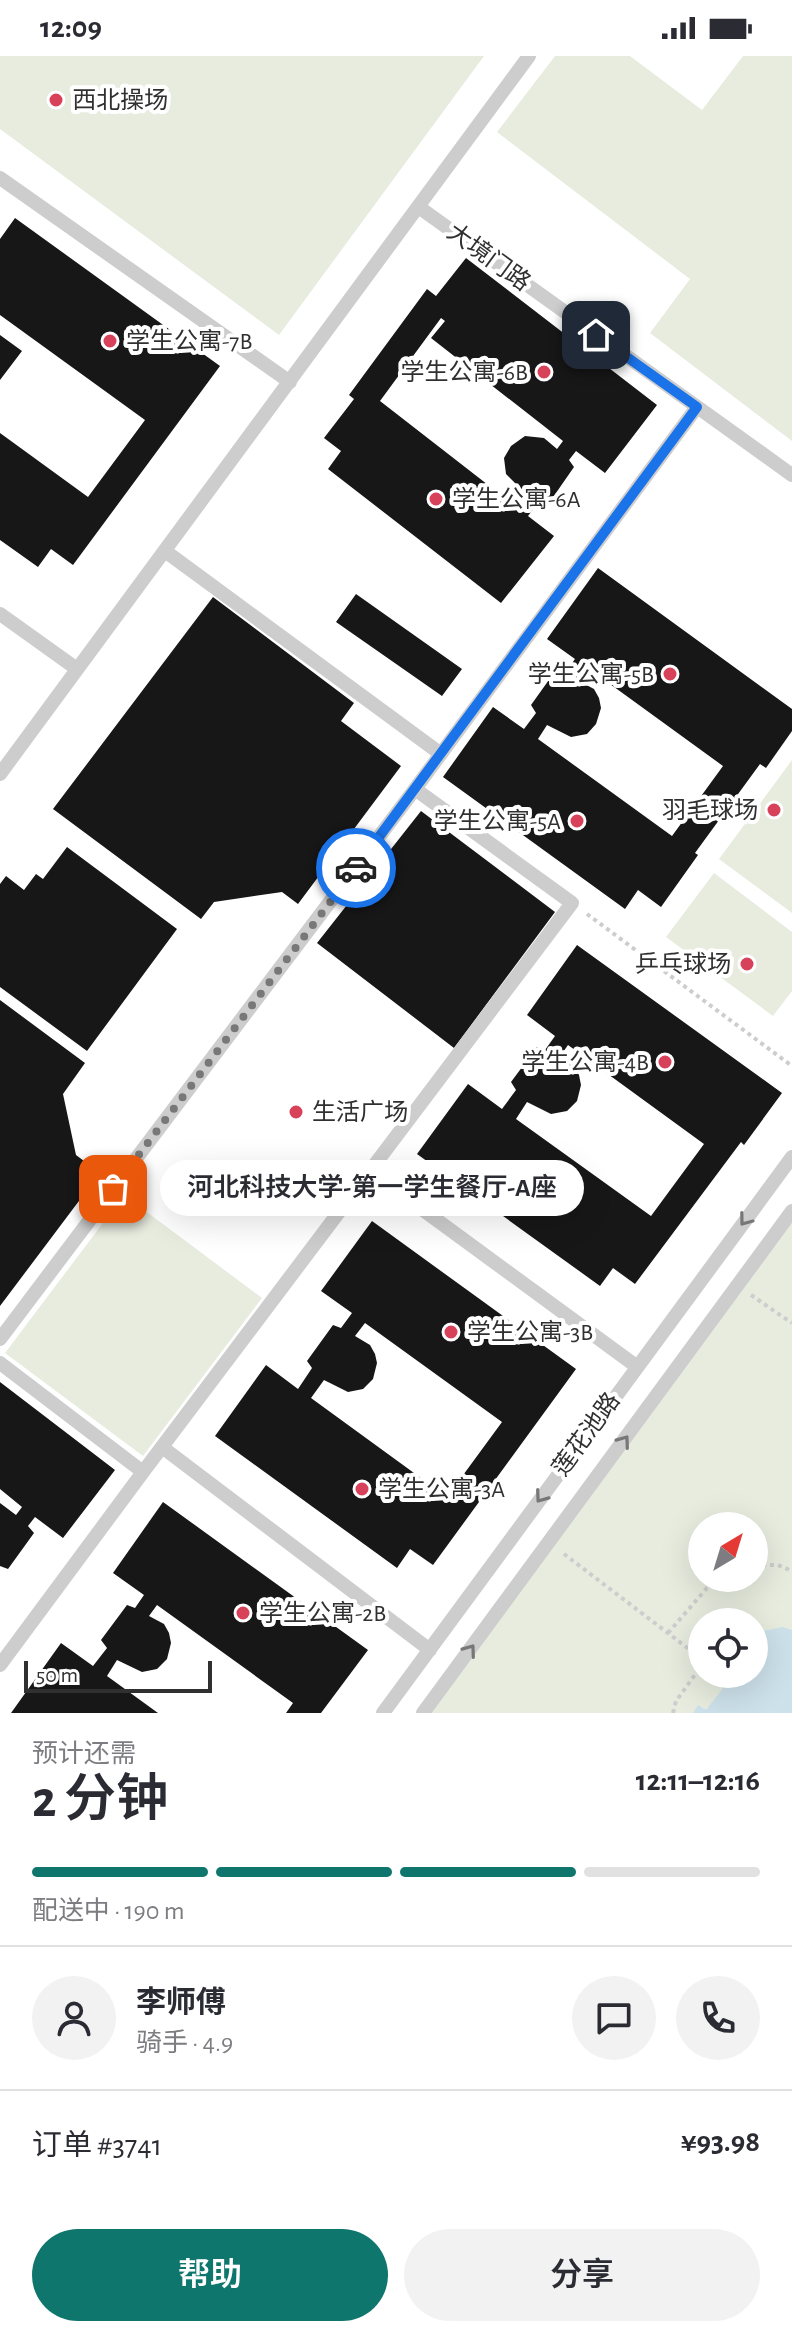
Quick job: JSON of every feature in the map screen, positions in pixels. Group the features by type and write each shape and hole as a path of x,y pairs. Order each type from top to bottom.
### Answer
{"lane":[{"path":"0,774 420,208 529,56"},
{"path":"2,183 290,382"},
{"name":"大境门路","path":"420,208 792,475"},
{"path":"0,1339 415,789 697,407"},
{"path":"165,551 441,754"},
{"path":"0,614 77,669"},
{"path":"0,1665 572,903 415,789"},
{"name":"莲花池路","path":"383,1713 792,1157"},
{"path":"370,1171 636,1366"},
{"name":"莲花池路","path":"423,1713 792,1211"},
{"path":"0,1363 143,1472"},
{"path":"162,1447 430,1650"}],"path":[{"path":"572,903 792,1066"},
{"path":"737,1286 792,1323"},
{"path":"549,1543 688,1648"},
{"path":"768,1565 778,1565 792,1571"},
{"path":"668,1633 704,1592"},
{"path":"673,1713 676,1701 688,1684"}],"shaded area":[{"path":"0,56 484,56 279,335 0,129"},
{"path":"555,56 630,56 702,110 743,56 792,56 792,441 650,333 690,279 497,132"},
{"name":"羽毛球场","path":"792,760 792,913 719,859"},
{"name":"乒乓球场","path":"714,873 792,932 792,991 773,1016 666,937"},
{"path":"124,1195 262,1298 143,1456 5,1353"},
{"path":"792,1218 792,1713 430,1713"}],"water":[{"path":"783,1627 792,1630 792,1713 693,1713 698,1705 706,1710 723,1688 768,1688 768,1630"}],"building":[{"name":"学生公寓-7B","path":"15,218 220,366 73,565 51,549 38,567 0,540 0,433 88,497 145,420 0,315 0,239"},
{"path":"466,258 657,405 605,473 576,451 569,460 574,467 549,503 540,500 528,516 554,536 501,603 328,469 341,451 324,438 354,399 349,395 427,289 436,296","holes":["441,318 445,321 431,338 563,441 557,449 544,438 525,436 511,446 504,458 506,474 525,493 515,506 380,401"]},
{"path":"0,335 22,351 0,380"},
{"path":"598,568 792,709 792,731 766,768 760,764 695,853 698,855 661,907 638,890 625,909 443,777 493,707 524,729 536,713 531,705 556,670 565,673 575,659 547,639","holes":["588,668 723,766 672,836 538,739 547,725 571,737 587,734 596,724 601,708 599,698 594,689 579,681"]},
{"path":"356,594 462,669 442,696 336,622"},
{"path":"213,597 354,703 341,721 401,766 298,904 282,892 214,902 201,919 53,809"},
{"path":"421,811 555,912 454,1048 317,943"},
{"path":"67,847 177,929 87,1051 0,987 0,884 6,876 24,890 36,874 43,879"},
{"path":"577,945 782,1093 744,1145 741,1142 635,1284 613,1268 600,1286 417,1154 468,1084 502,1109 516,1090 511,1082 537,1047 545,1050 555,1036 527,1015","holes":["568,1045 704,1144 651,1216 516,1119 527,1102 551,1114 567,1111 577,1101 581,1085 579,1075 574,1066 559,1058"]},
{"path":"0,1000 85,1063 63,1094 76,1155 100,1173 0,1306"},
{"path":"372,1221 576,1369 433,1565 410,1549 397,1568 215,1436 266,1365 298,1389 312,1368 307,1361 333,1325 341,1328 352,1313 321,1291","holes":["365,1323 502,1422 447,1497 311,1398 324,1380 348,1392 363,1389 373,1379 377,1363 375,1354 370,1345 355,1336"]},
{"path":"0,1382 115,1470 63,1538 35,1517 28,1526 34,1533 8,1569 0,1566 0,1503 16,1515 22,1507 0,1489"},
{"name":"学生公寓-2B","path":"163,1502 368,1650 321,1713 286,1713 293,1703 157,1605 149,1616 164,1624 169,1633 171,1643 167,1659 157,1669 142,1672 117,1660 107,1676 158,1713 11,1713 61,1643 93,1666 107,1648 101,1640 127,1605 135,1608 144,1595 113,1573"}],"way so far":[{"path":"113,1189 356,868"}],"place":[{"name":"西北操场","path":"56,100"},
{"name":"学生公寓-7B","path":"110,341"},
{"name":"学生公寓-6B","path":"544,372"},
{"name":"学生公寓-6A","path":"436,499"},
{"name":"学生公寓-5B","path":"670,674"},
{"name":"羽毛球场","path":"774,810"},
{"name":"学生公寓-5A","path":"577,821"},
{"name":"乒乓球场","path":"747,964"},
{"name":"学生公寓-4B","path":"665,1062"},
{"name":"生活广场","path":"296,1112"},
{"name":"河北科技大学-第一学生餐厅-A座","path":"113,1189"},
{"name":"学生公寓-3B","path":"451,1332"},
{"name":"学生公寓-3A","path":"362,1489"},
{"name":"学生公寓-2B","path":"243,1613"}],"route":[{"path":"356,868 697,407 596,335"}]}
